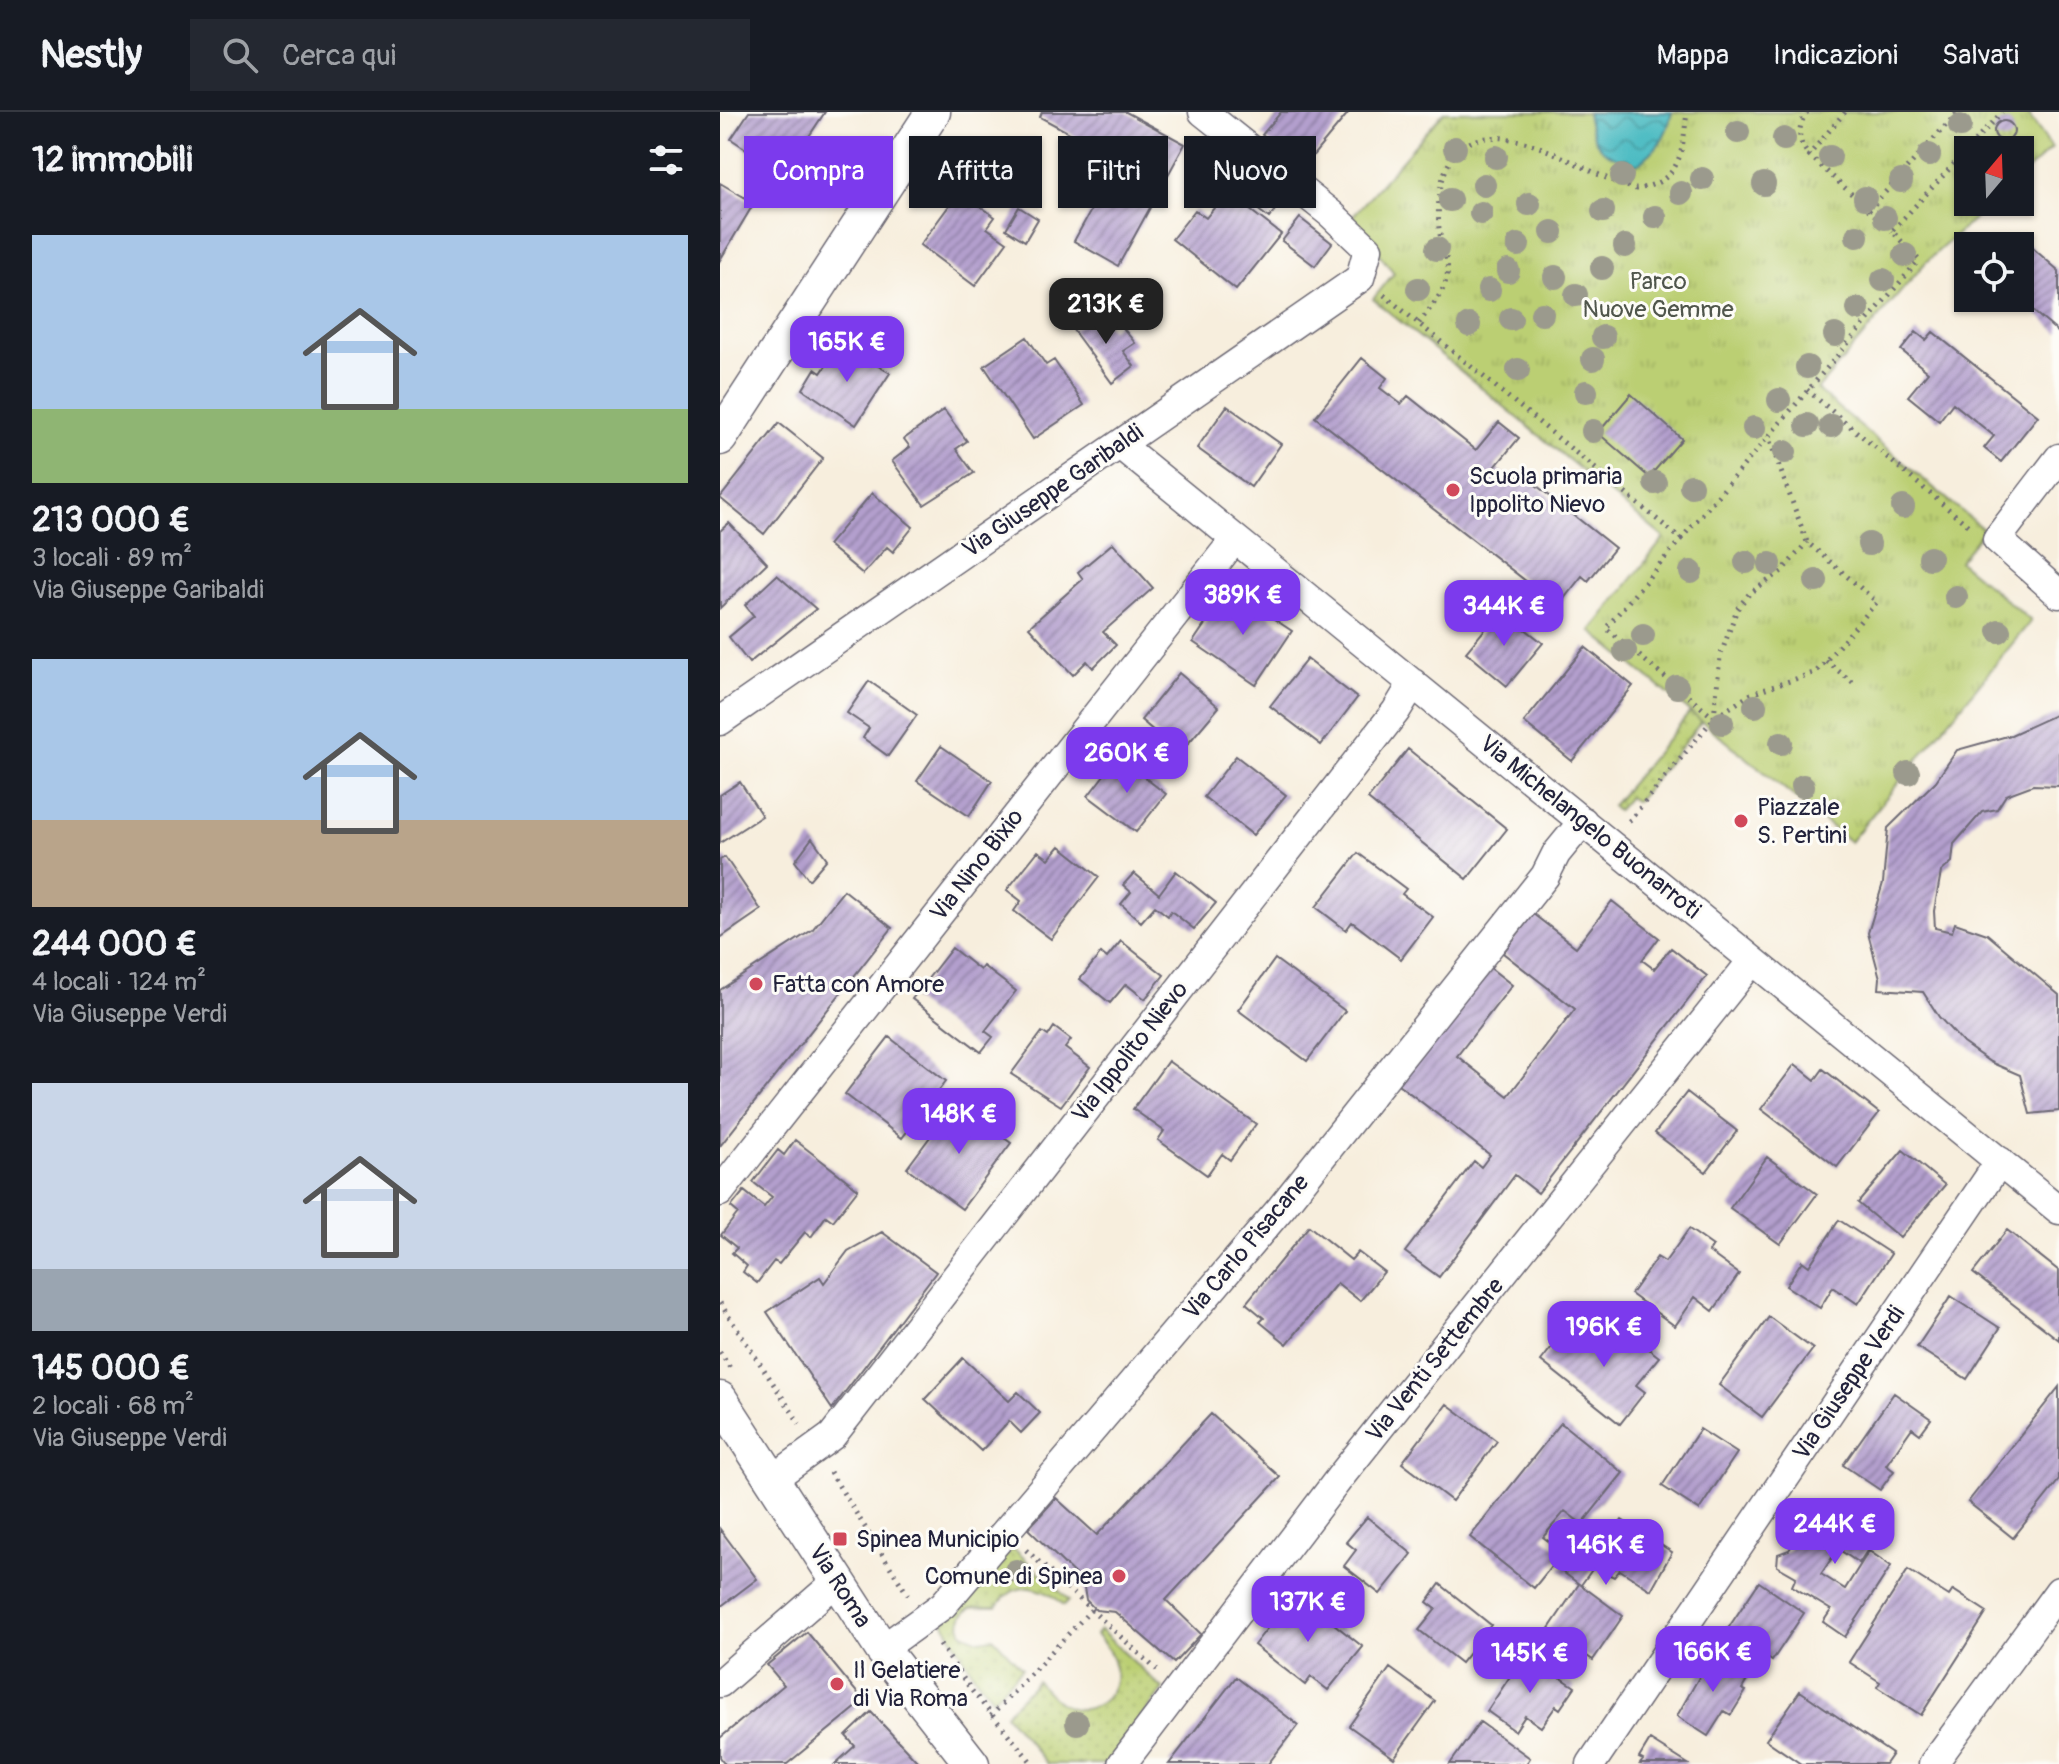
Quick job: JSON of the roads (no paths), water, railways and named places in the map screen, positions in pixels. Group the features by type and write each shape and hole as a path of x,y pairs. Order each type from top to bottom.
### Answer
{"street":[{"path":"720,438 933,112"},
{"name":"Via Giuseppe Garibaldi","path":"720,721 1360,278 1368,249 1331,214 1203,112"},
{"name":"Via Michelangelo Buonarroti","path":"1120,445 2059,1210"},
{"path":"2059,458 1997,539 2059,594"},
{"name":"Via Nino Bixio","path":"720,1192 1235,539"},
{"name":"Via Ippolito Nievo","path":"771,1480 832,1436 1396,711 1413,683"},
{"name":"Via Carlo Pisacane","path":"882,1649 943,1605 1281,1208 1545,876 1556,854 1583,821"},
{"name":"Via Venti Settembre","path":"1122,1764 1341,1476 1752,961"},
{"name":"Via Giuseppe Verdi","path":"1591,1764 2000,1161"},
{"name":"Via Roma","path":"720,1399 882,1649 972,1764"},
{"path":"730,1673 836,1582"},
{"path":"1933,1764 2059,1591"}],"water":[{"path":"1672,112 1660,142 1637,164 1616,158 1602,149 1593,135 1587,113"}],"place":[{"name":"Scuola primaria Ippolito Nievo","path":"1453,490"},
{"name":"Piazzale S. Pertini","path":"1741,821"},
{"name":"Fatta con Amore","path":"756,984"},
{"name":"Spinea Municipio","path":"840,1539"},
{"name":"Comune di Spinea","path":"1119,1576"},
{"name":"Il Gelatiere di Via Roma","path":"837,1684"}],"park label":[{"name":"Parco Nuove Gemme","path":"1658,295"}]}
